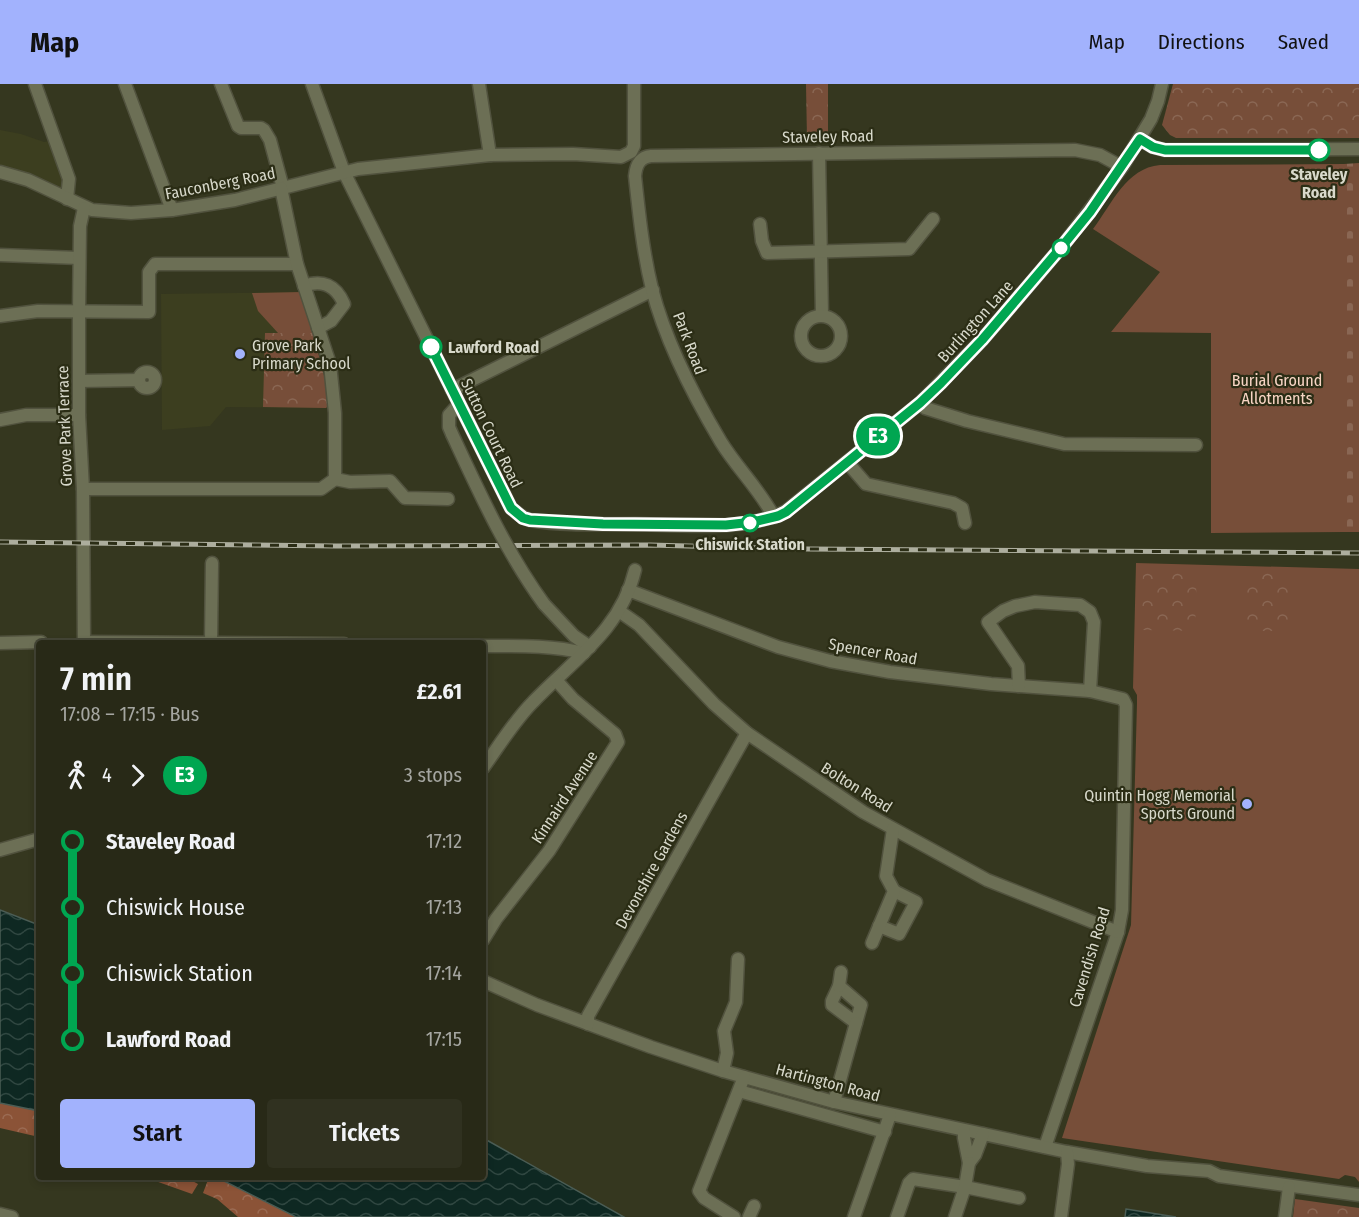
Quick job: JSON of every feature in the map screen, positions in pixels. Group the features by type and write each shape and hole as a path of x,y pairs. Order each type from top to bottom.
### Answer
{"street":[{"path":"35,84 69,179 67,199"},
{"path":"125,84 172,210"},
{"path":"221,84 238,126 261,128 268,137 282,188 297,264 330,364 335,413 335,479"},
{"name":"Sutton Court Road","path":"312,84 344,172 511,508 523,518 603,524 726,525 753,522"},
{"path":"479,84 490,155"},
{"name":"Park Road","path":"634,84 635,176 641,229 652,290 676,357 691,389 727,452 774,517"},
{"name":"Burlington Lane","path":"753,522 774,517 801,501 920,403 982,340 1090,212 1122,167 1140,139 1158,101 1162,84"},
{"path":"1140,139 1153,147 1165,150 1359,149"},
{"name":"Staveley Road","path":"344,172 490,155 573,154 621,157 1075,150 1100,155 1122,167"},
{"path":"819,153 822,315"},
{"name":"Fauconberg Road","path":"0,172 28,180 84,208 111,213 172,210 235,200 344,172"},
{"name":"Grove Park Terrace","path":"84,208 79,258 79,415 83,489 84,640"},
{"path":"760,224 762,241 767,253 909,249 933,219"},
{"path":"0,255 79,258"},
{"path":"0,316 38,311 149,312 148,272 155,264 297,264"},
{"path":"304,286 314,282 323,282 341,297 344,304 331,321 318,328"},
{"path":"452,390 652,290"},
{"path":"79,381 139,380"},
{"path":"920,403 925,408 967,421 1064,444 1196,445"},
{"path":"459,404 449,415 449,427 518,566 544,604 587,650"},
{"path":"0,420 26,415 79,415"},
{"path":"847,462 866,484 953,503 962,508 965,523"},
{"path":"83,489 321,489 335,479 350,482 390,481 405,498 448,499"},
{"path":"211,640 212,563"},
{"path":"486,764 527,708 610,626 619,611 635,570"},
{"name":"Spencer Road","path":"628,590 726,628 811,656 891,672 1090,692 1123,699"},
{"path":"1019,686 1018,666 988,622 1003,611 1027,603 1080,605 1090,612 1094,622 1090,692"},
{"name":"Bolton Road","path":"619,611 639,625 706,696 747,733 840,798 987,880 1118,932"},
{"path":"554,649 565,628"},
{"path":"0,643 36,642"},
{"path":"486,646 587,650"},
{"name":"Kinnaird Avenue","path":"486,935 549,851 618,742 615,734 573,699 556,680"},
{"name":"Cavendish Road","path":"1045,1147 1118,932 1122,910 1126,705 1123,699"},
{"name":"Devonshire Gardens","path":"588,1024 588,1016 747,733"},
{"path":"879,926 899,934 916,902 894,891 886,876 893,829"},
{"path":"0,850 36,840"},
{"path":"872,944 894,891"},
{"path":"723,1071 727,1053 724,1031 736,1002 738,959"},
{"path":"841,972 832,1005 856,1023"},
{"name":"Hartington Road","path":"486,982 537,1005 723,1071 834,1102 1067,1152 1177,1169 1182,1167 1209,1171 1219,1176 1288,1187 1359,1195"},
{"path":"834,1102 861,1010 861,1005 838,986"},
{"path":"734,1217 704,1198 699,1191 744,1077"},
{"path":"739,1091 885,1132"},
{"path":"854,1217 890,1115"},
{"path":"955,1217 965,1187 969,1163 964,1131"},
{"path":"969,1163 975,1155 983,1134"},
{"path":"1060,1217 1068,1164 1067,1152"},
{"path":"897,1217 909,1183 913,1179 1019,1198"},
{"path":"1285,1217 1288,1187"},
{"path":"0,1214 12,1217"}],"shaded area":[{"path":"0,130 44,142 55,140 69,192 0,172"},
{"name":"Grove Park Primary School","path":"302,292 331,403 326,408 226,407 210,426 162,430 161,294"}],"green space":[{"path":"806,84 828,84 828,140 807,139"},
{"path":"1173,84 1359,84 1359,138 1176,138 1170,135 1162,125"},
{"path":"1359,163 1359,532 1344,532 1344,164"},
{"name":"Burial Ground Allotments","path":"1344,164 1344,532 1211,533 1211,333 1111,332 1160,272 1093,229 1129,180 1148,168 1160,165"},
{"path":"302,292 313,333 278,333 258,311 252,293"},
{"path":"265,333 313,333 331,403 326,408 263,407"},
{"name":"Quintin Hogg Memorial Sports Ground","path":"1136,563 1359,569 1359,1182 1355,1177 1345,1175 1339,1179 1062,1138 1131,925 1137,703 1137,695 1133,688"},
{"path":"1143,566 1197,566 1195,631 1142,630"},
{"path":"1245,569 1292,570 1291,631 1244,631"},
{"path":"0,1098 36,1107 36,1136 0,1128"},
{"path":"153,1180 191,1180 198,1184 192,1194"},
{"path":"208,1180 222,1180 296,1217 238,1217 217,1199 203,1193"},
{"path":"1295,1199 1359,1208 1359,1217 1293,1217"}],"water":[{"path":"0,910 36,924 36,1110 0,1103"},
{"path":"486,1140 624,1217 296,1217 222,1180 486,1180"},
{"path":"1126,1209 1176,1217 1125,1217"}],"railway":[{"path":"0,542 336,546 650,545 808,549 1359,553"}],"bus line":[{"name":"E3","path":"431,347 511,508 523,518 603,524 726,525 753,522 778,516 801,501 941,383 982,340 1064,244 1090,212 1140,139 1153,147 1165,150 1319,150"}],"place":[{"name":"Staveley Road","path":"1319,150"},
{"name":"Lawford Road","path":"431,347"},
{"name":"Grove Park Primary School","path":"240,354"},
{"name":"Chiswick Station","path":"750,523"},
{"name":"Quintin Hogg Memorial Sports Ground","path":"1247,804"}]}
